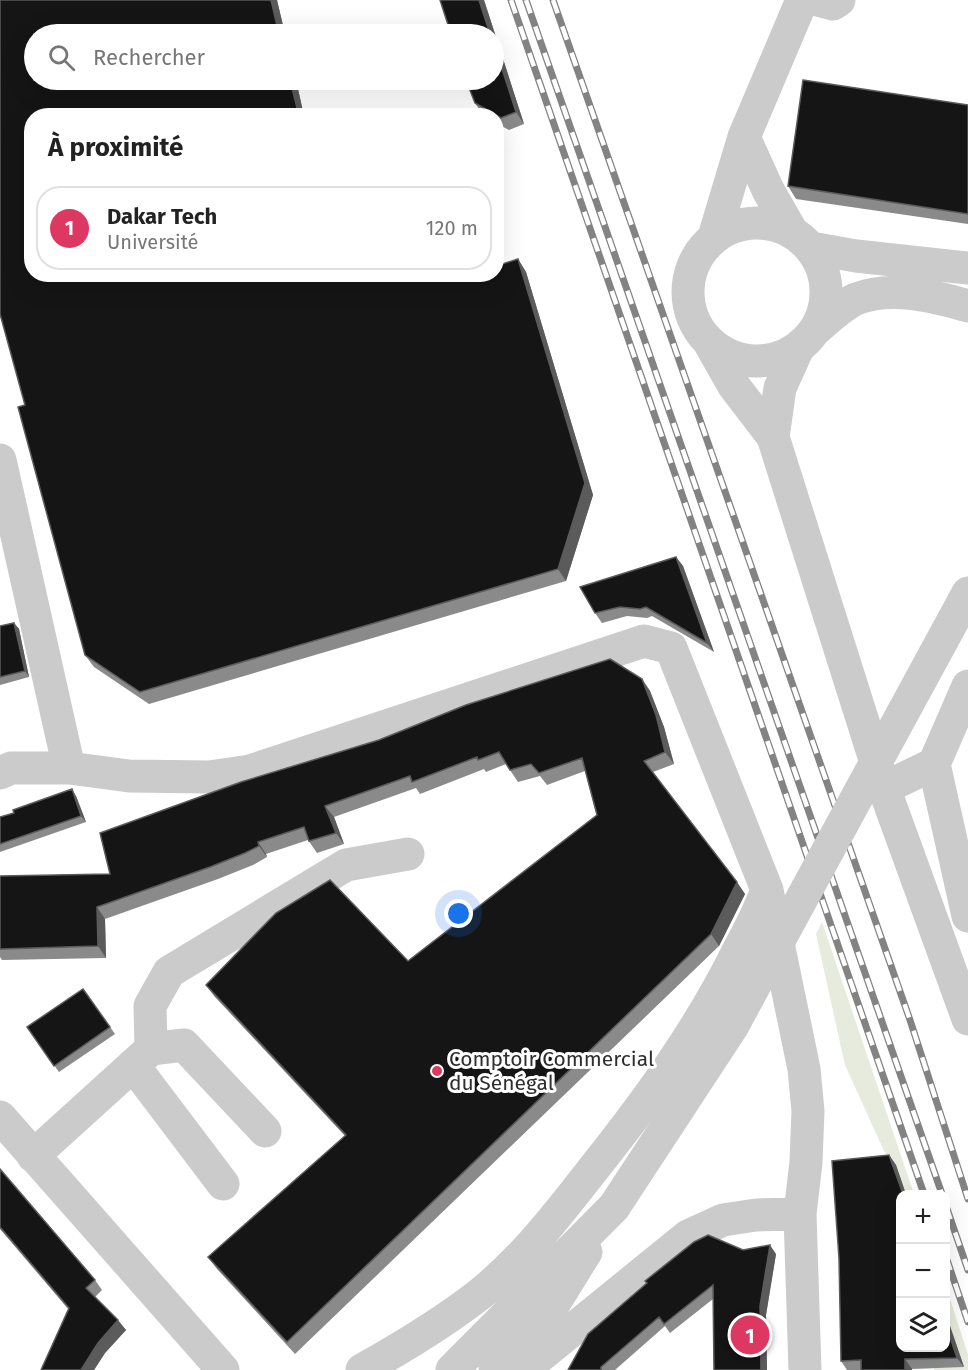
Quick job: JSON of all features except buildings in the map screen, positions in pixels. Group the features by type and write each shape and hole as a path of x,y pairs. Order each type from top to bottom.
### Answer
{"street":[{"path":"714,237 744,137 802,0"},
{"path":"818,0 833,4 839,0"},
{"path":"744,137 768,190 802,240 818,259 826,283 825,307 780,388 773,437"},
{"path":"968,268 856,256 802,240 780,226 755,222 730,228 714,237 693,263 687,288 692,316 699,330 709,342 734,386 773,437 884,788 968,1019"},
{"path":"709,342 736,358 752,361 768,360 783,356 844,306 858,298 897,293 925,295 968,306"},
{"path":"0,460 69,768"},
{"path":"495,1370 543,1295 614,1207 732,1027 965,596"},
{"path":"0,773 11,768 69,768 129,776 209,777 250,771 644,641 671,648 767,890 804,1069 808,1111 806,1162 800,1214 805,1370"},
{"path":"968,686 934,764 968,916"},
{"path":"884,788 934,764"},
{"path":"223,1184 142,1057 150,1006 169,972 345,865 408,854"},
{"path":"362,1370 420,1337 481,1293 520,1257 560,1213 652,1094 717,993 759,911 767,890"},
{"path":"33,1156 142,1057 184,1046 264,1131"},
{"path":"1,1120 223,1370"},
{"path":"523,1370 688,1236 723,1220 756,1215 800,1214"},
{"path":"452,1370 543,1295"}],"shaded area":[{"path":"822,922 913,1190 905,1190 896,1165 884,1151 845,1065 816,934"},
{"path":"950,1299 968,1354 968,1370 934,1370 934,1368 963,1367 950,1326"}],"railway":[{"path":"511,0 923,1190"},
{"path":"526,0 941,1190"},
{"path":"553,0 910,1020 968,1199"},
{"path":"950,1218 968,1270"},
{"path":"950,1269 968,1322"}],"place":[{"name":"Comptoir Commercial du Sénégal","path":"437,1071"},
{"name":"Dakar Tech","path":"750,1335"}]}
